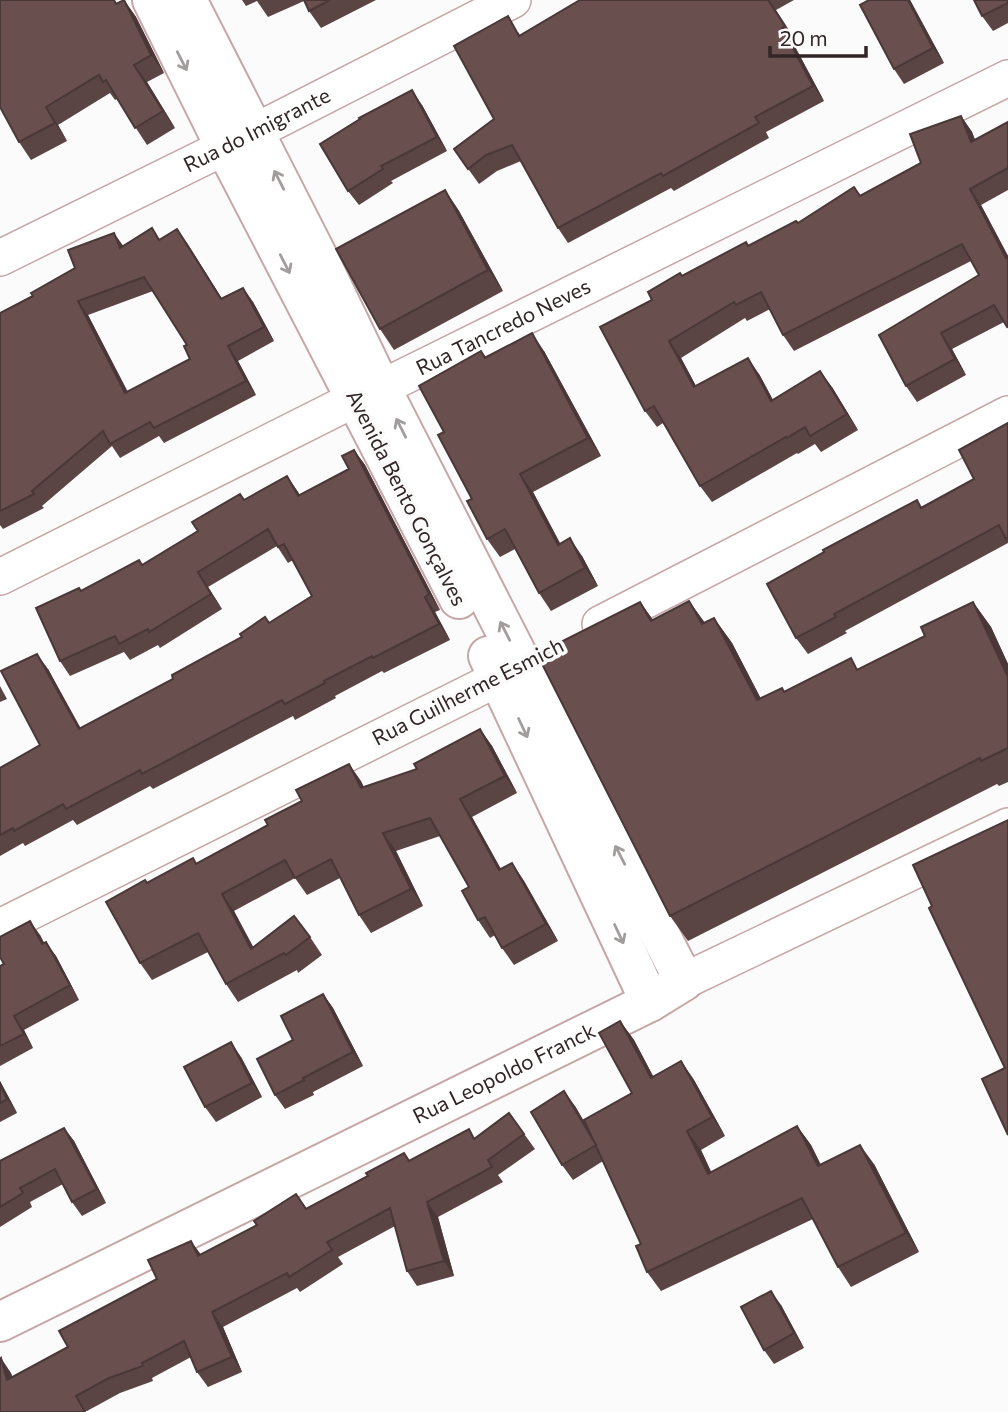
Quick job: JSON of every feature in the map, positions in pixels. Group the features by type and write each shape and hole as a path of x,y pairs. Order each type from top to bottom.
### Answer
{"main road":[{"name":"Avenida Bento Gonçalves","path":"152,0 240,139 368,394 534,659 684,981"},
{"name":"Avenida Bento Gonçalves","path":"187,0 240,139"},
{"name":"Avenida Bento Gonçalves","path":"534,659 650,1002"},
{"name":"Rua Leopoldo Franck","path":"0,1322 650,1002 684,981"}],"street":[{"name":"Rua do Imigrante","path":"0,258 513,0"},
{"name":"Rua Tancredo Neves","path":"0,577 1008,78"},
{"name":"Rua Guilherme Esmich","path":"0,927 534,659 1008,414"},
{"name":"Rua Leopoldo Franck","path":"684,981 1008,826"}],"building":[{"path":"0,0 114,0 116,4 124,0 151,55 134,65 163,111 135,128 106,80 103,82 99,75 46,107 55,123 19,142 0,107"},
{"path":"304,0 330,0 309,11"},
{"path":"580,0 768,0 785,26 782,28 813,86 755,117 759,123 663,176 661,173 558,228 512,145 486,155 468,169 454,149 494,119 454,46 508,16 519,36"},
{"path":"869,0 908,0 933,48 894,69 860,5"},
{"path":"974,0 1008,0 1008,3 982,16"},
{"path":"412,90 437,137 381,166 383,169 348,191 320,144 359,118"},
{"path":"961,116 971,142 1008,122 1008,168 970,189 1006,258 1008,257 1008,326 994,305 941,333 955,359 906,386 879,335 979,275 962,244 783,335 761,292 736,305 734,302 669,341 694,387 748,358 771,401 820,371 847,414 810,436 805,427 700,486 654,406 645,411 600,327 652,300 648,292 680,273 682,276 746,242 748,246 796,221 798,223 854,187 860,196 921,163 910,134"},
{"path":"445,190 488,270 380,329 336,249"},
{"path":"152,228 159,240 177,229 221,299 243,288 264,327 228,346 246,381 154,428 150,422 110,444 103,431 32,491 34,494 0,511 0,313 33,296 31,293 75,268 68,250 114,233 120,248","holes":["144,277 187,345 184,346 190,359 125,393 78,301"]},
{"path":"532,333 588,438 520,474 558,545 570,538 585,568 539,593 505,529 487,539 467,501 472,499 438,435 444,432 419,386 481,351 485,358"},
{"path":"1008,423 1008,538 1006,539 999,525 834,614 836,617 796,638 767,584 824,552 823,550 917,500 921,508 974,479 959,450"},
{"path":"354,450 429,594 425,597 439,624 373,658 372,656 285,704 282,700 142,774 140,770 66,809 63,804 14,831 13,828 0,835 0,768 40,745 1,671 37,654 79,729 173,679 172,675 242,637 240,634 265,617 269,623 312,596 284,544 278,547 268,529 198,572 211,594 149,632 148,629 119,644 115,636 60,661 36,608 79,588 81,591 139,560 142,565 198,531 192,522 240,494 244,500 287,476 298,496 349,469 342,456"},
{"path":"689,601 702,624 714,618 757,700 782,688 784,692 851,658 857,670 925,636 921,627 973,602 1008,677 1008,748 981,761 980,758 670,916 537,654 640,602 651,621"},
{"path":"480,729 505,776 460,799 499,870 512,863 546,924 502,948 485,917 478,920 462,891 469,887 430,818 383,833 411,889 359,915 331,859 295,878 285,860 222,894 251,949 294,916 310,937 286,955 284,953 226,984 198,933 140,963 106,902 193,858 196,864 268,825 265,820 302,801 296,790 349,764 361,788 417,769 414,764"},
{"path":"1008,820 1008,1135 982,1079 1005,1068 929,908 932,906 913,865"},
{"path":"30,921 42,944 46,942 70,985 14,1016 24,1034 0,1046 0,966 4,964 0,957 0,937"},
{"path":"323,994 353,1052 275,1095 257,1059 293,1040 281,1016"},
{"path":"620,1021 651,1078 681,1061 712,1117 687,1131 708,1174 797,1126 818,1166 860,1145 906,1233 838,1267 802,1198 647,1272 636,1246 641,1244 584,1120 632,1093 599,1033"},
{"path":"231,1042 252,1083 205,1107 184,1067"},
{"path":"0,1085 7,1099 0,1103"},
{"path":"564,1091 596,1145 562,1165 531,1112"},
{"path":"509,1113 524,1134 488,1160 492,1167 427,1202 444,1261 407,1271 390,1208 327,1242 332,1250 289,1277 287,1273 212,1312 232,1357 197,1372 184,1341 142,1363 143,1366 109,1378 76,1396 85,1412 0,1412 0,1359 7,1380 68,1347 59,1331 157,1279 148,1260 191,1241 198,1256 257,1225 254,1221 296,1194 306,1209 368,1176 366,1173 404,1153 409,1161 469,1129 474,1139"},
{"path":"64,1128 97,1189 72,1202 55,1169 20,1188 23,1193 0,1207 0,1161"},
{"path":"771,1291 794,1333 764,1350 741,1307"}]}
